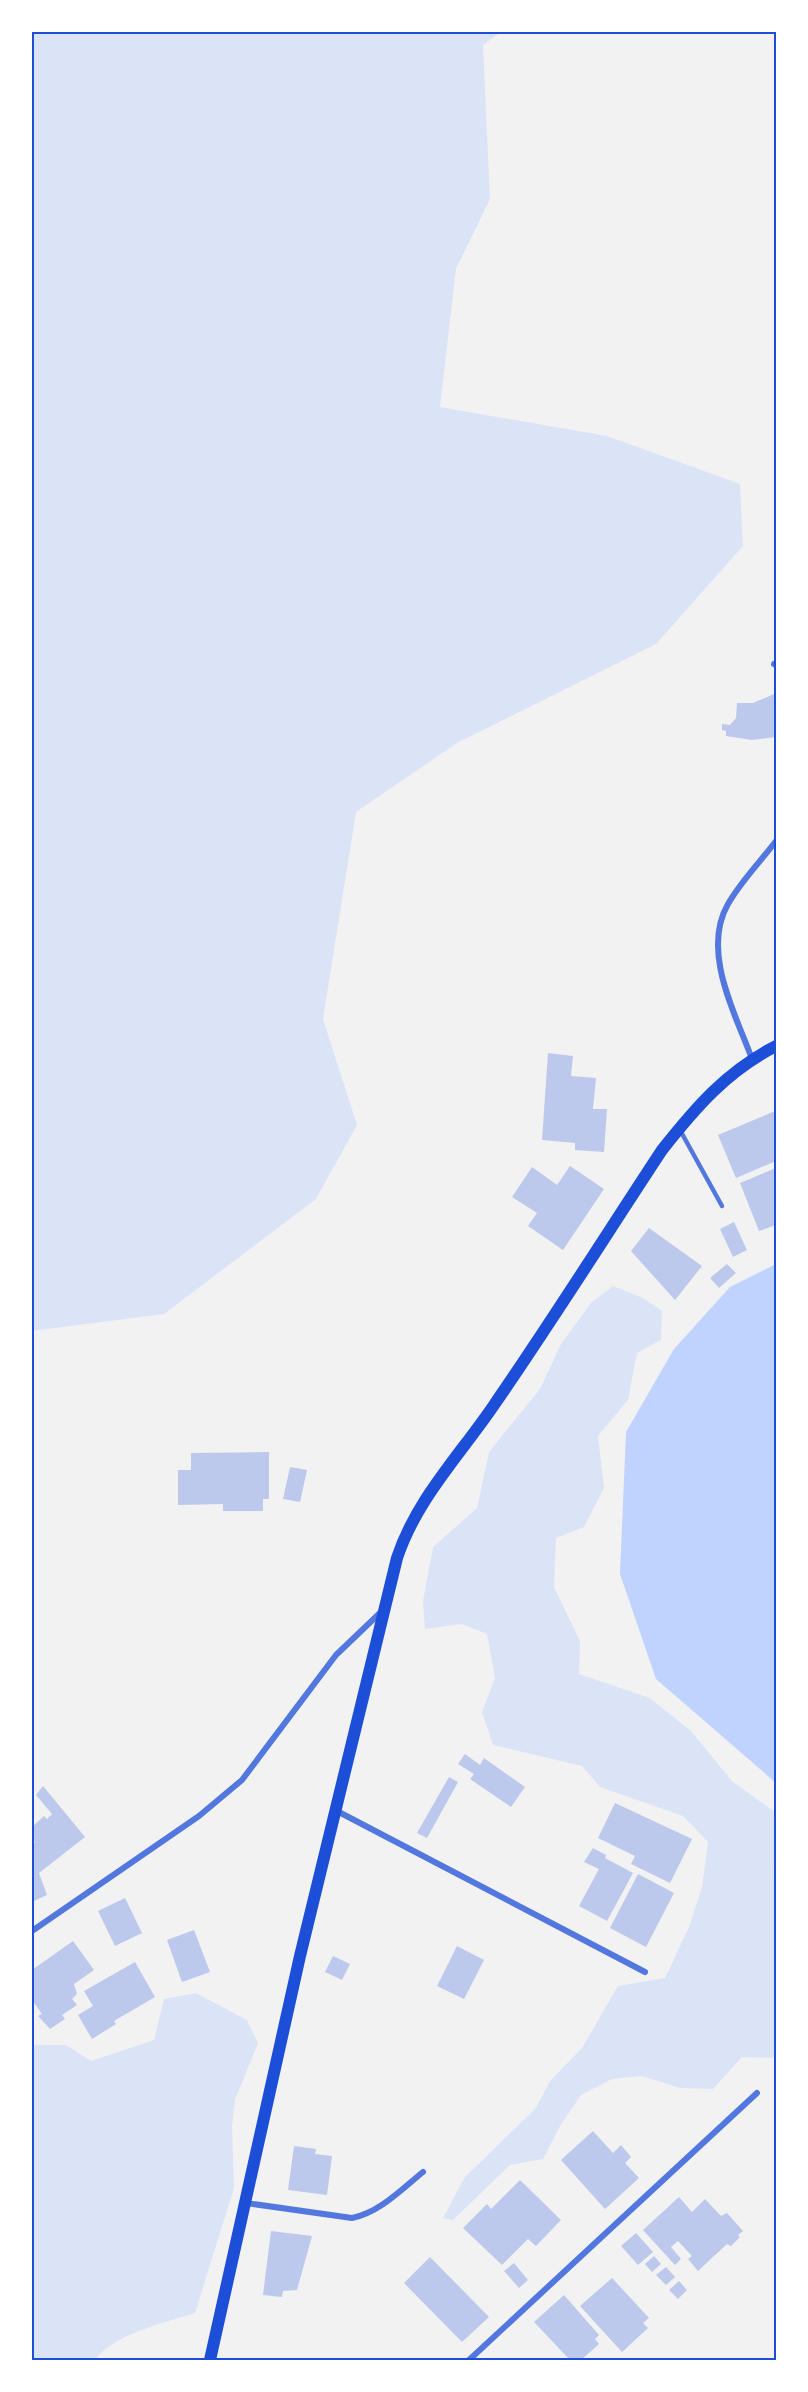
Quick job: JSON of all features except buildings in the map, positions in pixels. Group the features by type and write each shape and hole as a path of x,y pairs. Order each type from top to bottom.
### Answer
{"main road":[{"path":"210,2361 335,1810 397,1558 405,1535 418,1510 494,1405 662,1150 729,1076 752,1059 777,1046"}],"street":[{"path":"752,1059 725,983 719,958 718,934 729,903 777,841"},
{"path":"32,1931 199,1816 242,1780 336,1655 386,1608"},
{"path":"335,1810 645,1972"},
{"path":"469,2361 758,2093"},
{"path":"246,2204 352,2218 372,2211 423,2172"}],"lane":[{"path":"679,1129 722,1206"}],"shaded area":[{"path":"32,32 501,32 483,45 490,199 456,269 440,407 607,436 740,484 743,546 656,644 457,743 356,812 323,1019 357,1125 316,1199 164,1314 32,1331"},
{"path":"613,1286 643,1298 662,1311 661,1340 637,1353 628,1400 598,1436 604,1488 584,1527 556,1538 554,1587 580,1641 579,1674 650,1698 691,1731 732,1781 776,1813 776,1866 773,1872 776,1877 776,2058 742,2057 713,2089 680,2088 642,2076 612,2079 581,2095 560,2126 543,2159 510,2165 453,2220 443,2218 465,2177 536,2108 550,2081 582,2048 618,1986 665,1978 689,1927 702,1887 708,1842 683,1816 600,1787 582,1766 493,1745 482,1712 495,1678 487,1634 462,1624 425,1629 423,1601 433,1547 477,1508 489,1452 540,1389 561,1344 591,1303"},
{"path":"196,1993 247,2020 258,2043 235,2100 232,2126 234,2188 195,2313 127,2336 94,2360 32,2360 32,2045 66,2045 91,2061 154,2040 164,1999"}],"water":[{"path":"776,1264 776,1783 656,1679 620,1574 626,1432 674,1349 730,1287"}]}
